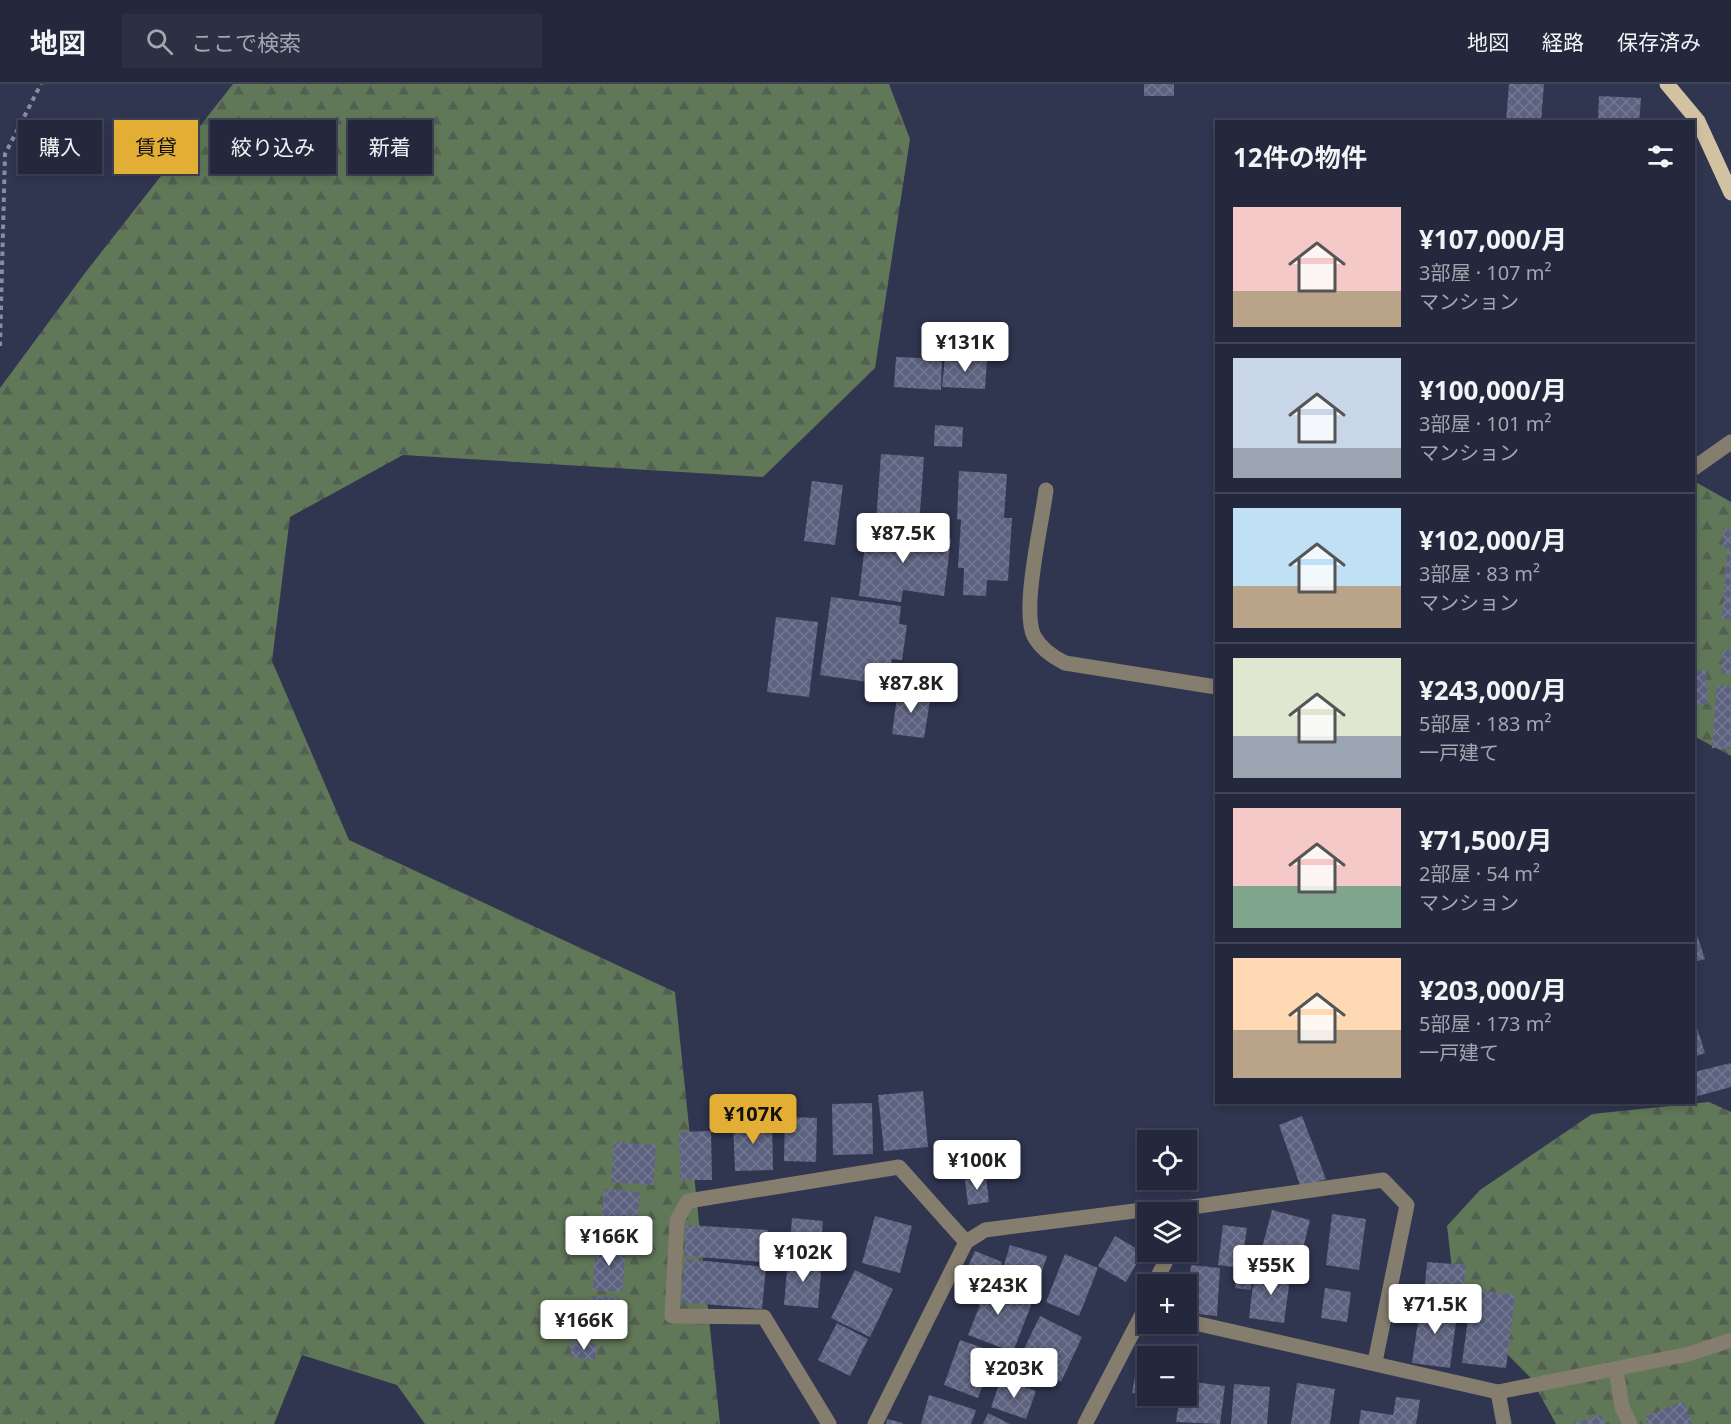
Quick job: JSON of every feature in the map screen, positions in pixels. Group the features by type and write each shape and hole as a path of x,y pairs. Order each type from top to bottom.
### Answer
{"main road":[{"path":"1667,84 1698,121 1731,193"}],"street":[{"path":"1695,467 1731,442"},
{"path":"1046,490 1028,612 1034,636 1050,656 1065,663 1215,687"},
{"path":"829,1424 765,1317 672,1316 676,1220 688,1201 899,1167 966,1242"},
{"path":"1197,1212 1383,1180 1407,1205 1375,1362"},
{"path":"875,1424 966,1242 985,1230 1137,1211"},
{"path":"1197,1323 1375,1362 1498,1392 1689,1354 1731,1340"},
{"path":"1085,1424 1137,1326"},
{"path":"1616,1369 1622,1407 1630,1424"},
{"path":"1498,1392 1504,1424"}],"path":[{"path":"0,346 4,154 41,84"}],"green space":[{"path":"233,84 889,84 910,139 875,368 763,477 403,455 290,517 272,661 349,840 675,992 720,1424 425,1424 397,1385 302,1355 274,1424 0,1424 0,388 85,273 163,174 198,174 198,129"},
{"path":"1695,482 1731,502 1731,756 1695,737"},
{"path":"1709,1102 1731,1112 1731,1424 1556,1424 1530,1377 1456,1303 1447,1226 1480,1190 1592,1114"}],"building":[{"path":"1144,84 1174,84 1174,96 1144,96"},
{"path":"1509,84 1544,84 1541,120 1506,120"},
{"path":"1599,96 1641,98 1639,120 1598,120"},
{"path":"896,357 942,359 941,390 894,387"},
{"path":"945,357 987,360 985,389 942,387"},
{"path":"935,425 963,427 962,447 934,446"},
{"path":"881,454 924,457 919,526 876,522"},
{"path":"959,471 1007,474 1004,518 1012,518 1008,581 987,580 986,596 963,595 964,568 958,568 961,520 957,519"},
{"path":"812,481 843,485 835,545 804,541"},
{"path":"867,527 951,539 944,596 903,590 901,602 859,596"},
{"path":"1723,529 1731,530 1731,548 1723,548"},
{"path":"1727,551 1731,552 1731,619 1722,619"},
{"path":"831,597 901,606 899,624 907,625 902,660 892,659 888,685 820,675"},
{"path":"776,617 818,622 809,697 767,692"},
{"path":"1723,650 1731,650 1731,674 1721,673"},
{"path":"1706,670 1708,704 1695,705 1695,671"},
{"path":"1717,685 1731,686 1731,749 1712,748"},
{"path":"898,690 931,694 924,738 892,734"},
{"path":"1695,932 1705,959 1695,962"},
{"path":"1695,1021 1705,1053 1695,1057"},
{"path":"1731,1063 1731,1087 1695,1097 1695,1072"},
{"path":"923,1091 928,1147 884,1151 878,1095"},
{"path":"872,1103 873,1154 833,1155 832,1104"},
{"path":"1302,1116 1326,1179 1301,1188 1279,1125"},
{"path":"785,1117 817,1118 816,1162 784,1161"},
{"path":"772,1119 773,1170 735,1171 733,1120"},
{"path":"711,1131 712,1180 680,1180 679,1132"},
{"path":"614,1142 656,1145 653,1185 611,1182"},
{"path":"986,1177 989,1202 968,1205 965,1180"},
{"path":"604,1189 640,1192 636,1241 600,1239"},
{"path":"1272,1210 1310,1220 1298,1269 1259,1259"},
{"path":"1332,1214 1366,1219 1359,1270 1326,1265"},
{"path":"875,1216 912,1226 900,1273 862,1263"},
{"path":"792,1218 823,1221 820,1258 789,1255"},
{"path":"686,1225 768,1230 765,1262 684,1256"},
{"path":"1223,1225 1247,1228 1241,1268 1218,1265"},
{"path":"1115,1236 1137,1249 1137,1262 1126,1282 1098,1266"},
{"path":"596,1243 626,1245 622,1292 593,1290"},
{"path":"1010,1245 1047,1256 1034,1296 998,1285"},
{"path":"975,1251 1002,1262 994,1283 966,1271"},
{"path":"1065,1254 1098,1268 1079,1316 1046,1302"},
{"path":"685,1259 766,1267 762,1309 681,1302"},
{"path":"788,1259 822,1261 818,1308 784,1305"},
{"path":"1427,1262 1466,1265 1463,1299 1424,1297"},
{"path":"1191,1265 1220,1268 1217,1316 1197,1314 1197,1274 1190,1274"},
{"path":"1269,1266 1291,1270 1284,1323 1249,1318 1254,1276 1268,1278"},
{"path":"855,1270 893,1289 870,1337 831,1318"},
{"path":"1237,1274 1252,1276 1251,1290 1235,1288"},
{"path":"993,1285 1033,1300 1013,1352 968,1335 980,1305 961,1298 966,1286 989,1295"},
{"path":"1325,1288 1351,1292 1347,1322 1321,1318"},
{"path":"1472,1289 1515,1295 1506,1368 1462,1363"},
{"path":"591,1296 618,1298 614,1339 587,1337"},
{"path":"1421,1301 1458,1306 1450,1368 1412,1363"},
{"path":"1040,1316 1082,1337 1061,1382 1018,1361"},
{"path":"837,1323 868,1339 850,1376 818,1360"},
{"path":"960,1340 995,1352 978,1398 944,1385"},
{"path":"573,1341 597,1344 595,1360 570,1357"},
{"path":"1137,1365 1137,1394 1132,1393"},
{"path":"1001,1379 1036,1391 1026,1419 991,1407"},
{"path":"1197,1382 1225,1386 1220,1424 1176,1422 1178,1406 1197,1406"},
{"path":"1297,1383 1335,1389 1330,1424 1291,1424"},
{"path":"1234,1384 1270,1387 1267,1424 1231,1424"},
{"path":"929,1395 976,1410 971,1424 921,1424"},
{"path":"1396,1397 1420,1400 1416,1424 1359,1424 1361,1410 1393,1415"},
{"path":"1683,1401 1692,1424 1648,1424 1645,1417"},
{"path":"988,1413 1010,1424 983,1424"},
{"path":"1602,1415 1605,1424 1574,1424 1574,1423"},
{"path":"887,1419 903,1423 903,1424 886,1424"}]}
